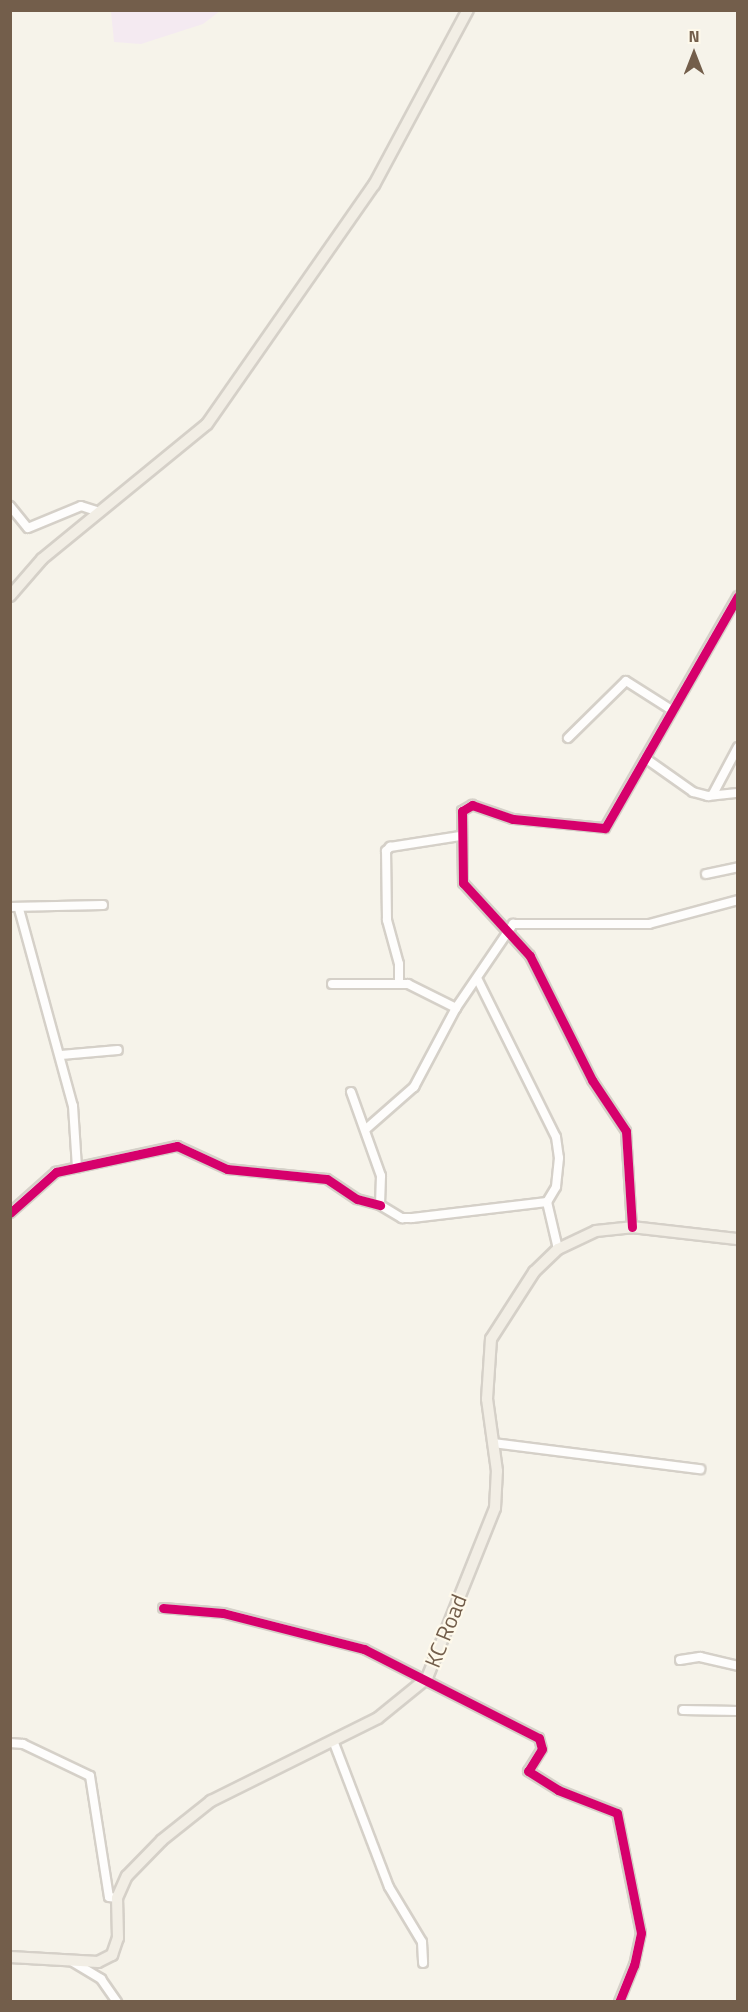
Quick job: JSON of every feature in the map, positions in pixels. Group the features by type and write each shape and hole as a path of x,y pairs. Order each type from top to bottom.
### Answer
{"main road":[{"path":"10,596 42,559 207,424 374,185 468,10"},
{"name":"KC Road","path":"117,1898 127,1876 211,1801 334,1743 378,1718 427,1678 495,1508 498,1471 487,1399 491,1339 534,1272 558,1249 596,1231 632,1227 738,1239"},
{"path":"10,1957 98,1962 112,1955 118,1938 117,1898"}],"street":[{"path":"10,506 28,528 81,506 99,512"},
{"path":"632,1227 626,1131 592,1080 530,956 463,882 460,836 462,811 472,805 513,819 604,828 670,710 738,596"},
{"path":"568,738 626,681 670,710"},
{"path":"713,795 738,747"},
{"path":"645,758 693,792 713,795 738,793"},
{"path":"399,984 399,964 387,920 386,851 390,847 460,836"},
{"path":"706,874 738,867"},
{"path":"366,1129 414,1087 456,1008 478,980 513,924 649,924 738,900"},
{"path":"77,1168 72,1106 61,1055 15,908 103,905"},
{"path":"478,980 556,1137 559,1158 556,1186 548,1203 558,1249"},
{"path":"332,984 399,984 424,989 456,1008"},
{"path":"61,1055 118,1050"},
{"path":"351,1092 381,1176 380,1205"},
{"path":"10,1213 56,1172 177,1146 228,1169 327,1179 357,1199 380,1205 402,1218 548,1203"},
{"path":"494,1443 700,1469"},
{"path":"163,1608 223,1613 364,1649 427,1678 539,1738 542,1749 528,1771 558,1790 617,1813 641,1934 634,1965 619,2001"},
{"path":"680,1660 700,1657 738,1666"},
{"path":"683,1710 738,1711"},
{"path":"10,1743 23,1744 90,1776 109,1897 117,1898"},
{"path":"334,1743 389,1887 422,1942 423,1963"},
{"path":"73,1962 101,1979 117,2001"}],"shaded area":[{"path":"111,10 220,11 203,24 141,44 114,42"}],"cycle path":[{"path":"632,1227 626,1131 592,1080 530,956 463,883 462,811 472,805 513,819 605,828 738,596"},
{"path":"10,1213 56,1172 177,1146 227,1169 327,1179 357,1199 380,1205"},
{"path":"163,1608 223,1613 364,1649 539,1738 542,1749 528,1771 558,1790 617,1813 641,1933 634,1965 619,2002"}]}
